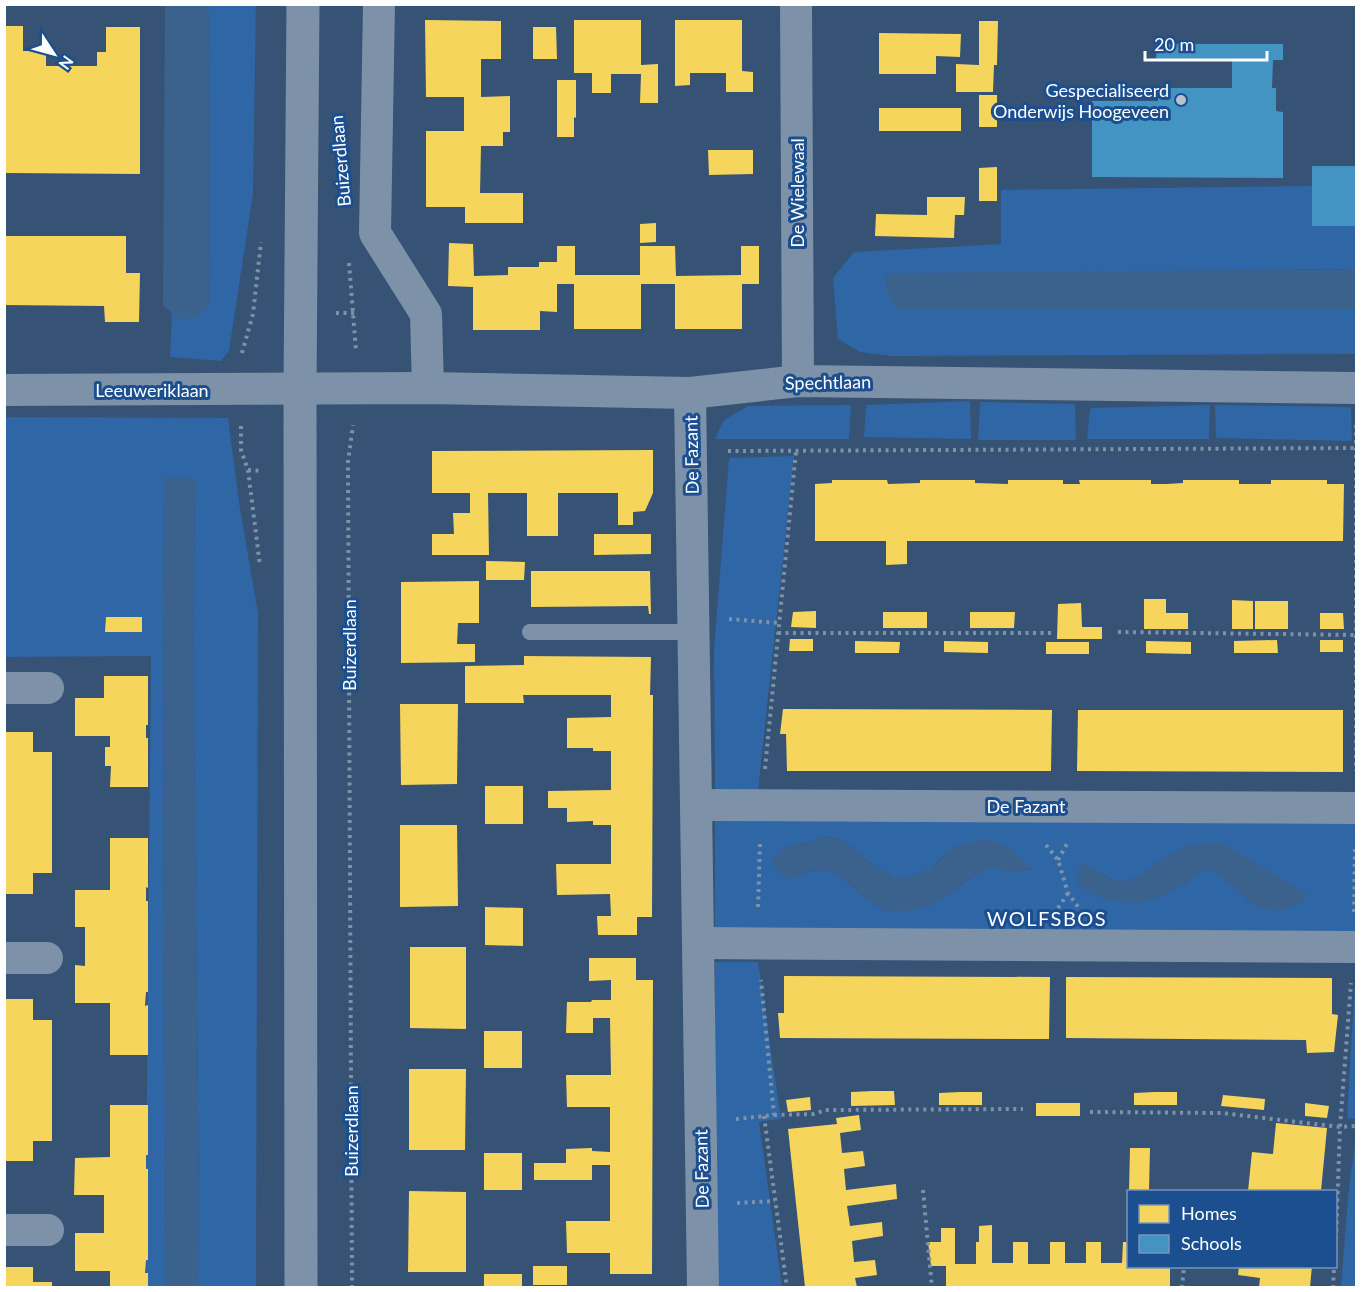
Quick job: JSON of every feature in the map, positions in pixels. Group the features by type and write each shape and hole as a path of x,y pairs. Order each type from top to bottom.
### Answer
{"street":[{"name":"Buizerdlaan","path":"301,1287 300,389 303,4"},
{"name":"Buizerdlaan","path":"379,4 375,233 426,314 429,388"},
{"name":"De Wielewaal","path":"796,4 798,381"},
{"name":"Spechtlaan","path":"300,389 429,388 690,393 798,381 1356,388"},
{"name":"Leeuweriklaan","path":"4,390 300,389"},
{"name":"De Fazant","path":"690,393 703,1287"},
{"path":"4,688 48,688"},
{"name":"De Fazant","path":"696,805 1356,808"},
{"path":"698,943 1356,947"},
{"path":"4,958 47,958"},
{"path":"4,1230 48,1230"}],"lane":[{"path":"530,632 694,624"}],"path":[{"name":"Buizerdlaan","path":"348,255 356,337 357,390 348,462 352,1287"},
{"path":"691,452 1356,448"},
{"path":"694,624 779,622"},
{"path":"1118,632 1356,635"},
{"path":"778,633 1051,633"},
{"path":"1014,806 1058,860 1068,893 1106,945"},
{"path":"774,1115 814,1114 825,1110 1023,1109"},
{"path":"1090,1112 1222,1113 1340,1127 1356,1126"},
{"path":"764,1116 787,1287"},
{"path":"923,1190 932,1287"},
{"path":"1182,1287 1184,1268"},
{"path":"1334,1268 1334,1287"}],"shaded area":[{"path":"165,5 209,5 210,303 198,317 178,319 163,305"},
{"path":"209,5 256,5 253,194 229,351 221,361 170,357 172,313 178,319 210,303"},
{"path":"1313,186 1313,225 1356,226 1356,269 1293,269 1356,309 1356,354 892,356 860,352 838,339 833,278 854,252 1001,244 1001,190"},
{"path":"1356,269 1356,309 898,309 887,294 886,274 898,273"},
{"path":"970,401 971,439 864,437 866,405"},
{"path":"980,402 1075,404 1076,440 978,440"},
{"path":"851,405 849,439 715,439 724,420 748,406"},
{"path":"1210,405 1209,439 1087,439 1090,408"},
{"path":"1215,405 1351,407 1352,441 1216,438"},
{"path":"4,417 228,418 240,509 258,613 256,1287 198,1287 194,714 195,479 165,478 163,741 166,1287 145,1287 151,656 5,657"},
{"path":"794,456 758,791 715,790 714,650 729,458"},
{"path":"165,477 195,479 198,1288 166,1287 163,741"},
{"path":"715,821 1356,823 1356,933 715,931","holes":["824,837 842,839 869,862 892,877 907,877 927,871 954,847 1031,869 1009,872 993,866 975,875 947,896 930,905 888,912 870,901 834,872 825,870 808,872 795,877 792,845","1187,846 1275,876 1305,895 1225,879 1215,871 1201,870 1184,885 1077,882 1084,863 1110,879 1123,882 1141,876 1156,864"]},
{"path":"824,837 842,839 869,862 892,877 907,877 927,871 954,847 985,839 1009,847 1031,869 1009,872 993,867 975,875 947,896 930,905 913,910 888,912 870,901 834,872 825,870 808,872 786,879 776,869 772,860 781,851 789,846 812,842"},
{"path":"1208,843 1224,844 1306,894 1304,902 1280,911 1257,908 1215,871 1201,870 1184,885 1139,903 1101,898 1083,889 1077,882 1078,868 1084,863 1110,879 1123,882 1141,876 1156,864 1187,846"},
{"path":"715,962 758,962 781,1119 759,1122 782,1287 715,1287"},
{"path":"1356,963 1356,1119 1347,1118"},
{"path":"1356,1136 1356,1287 1341,1287 1348,1197"}],"building: Homes":[{"path":"425,20 501,21 501,59 481,59 481,97 510,96 510,132 503,132 503,146 481,146 480,193 523,193 523,223 465,223 465,207 426,207 426,131 464,131 464,97 426,97"},
{"path":"574,20 641,20 641,65 658,64 658,103 640,103 641,74 611,74 611,93 592,93 592,73 574,73"},
{"path":"675,20 742,20 742,71 753,72 753,92 726,92 726,73 690,73 690,85 675,86"},
{"path":"979,21 998,21 997,65 994,65 993,92 956,92 956,64 979,65"},
{"path":"5,26 23,26 23,51 46,51 46,66 97,66 97,52 106,52 106,27 140,27 140,174 5,173"},
{"path":"533,27 556,27 557,59 533,59"},
{"path":"879,33 961,34 960,57 936,56 936,74 879,74"},
{"path":"557,80 576,80 574,137 557,137"},
{"path":"979,95 997,95 997,127 979,127"},
{"path":"879,108 961,108 961,131 879,131"},
{"path":"708,150 753,150 753,174 709,175"},
{"path":"997,167 997,201 979,201 979,168"},
{"path":"927,197 965,197 964,215 955,215 954,238 875,236 876,214 927,215"},
{"path":"656,223 656,242 640,243 640,224"},
{"path":"4,236 126,236 126,273 140,273 139,322 105,322 104,306 4,305"},
{"path":"449,243 473,244 474,276 508,275 508,267 539,267 539,262 557,262 557,246 575,246 575,275 640,275 640,246 675,246 676,276 741,275 741,246 759,246 759,284 742,284 742,329 675,329 675,284 641,284 641,329 574,329 574,284 557,284 557,312 540,311 540,330 473,330 473,287 448,286"},
{"path":"653,450 653,493 645,511 633,512 633,525 618,525 618,493 558,493 558,536 527,536 527,493 488,493 489,555 432,555 432,534 454,534 453,513 470,513 470,493 432,493 432,451"},
{"path":"832,480 887,480 888,484 920,483 920,480 975,480 975,483 1008,484 1008,480 1063,480 1063,484 1080,484 1079,480 1151,480 1151,484 1167,484 1183,483 1183,480 1239,480 1239,484 1271,484 1271,480 1327,480 1327,484 1344,484 1343,541 907,541 907,564 886,565 886,541 815,541 815,484 832,483"},
{"path":"594,534 651,534 651,554 594,555"},
{"path":"486,561 525,562 524,580 486,580"},
{"path":"531,571 650,571 651,614 649,614 648,606 531,607"},
{"path":"479,581 479,623 458,623 457,644 475,644 475,662 401,663 401,582"},
{"path":"1144,599 1166,599 1166,613 1188,613 1188,629 1144,629"},
{"path":"1232,600 1253,601 1253,629 1232,629"},
{"path":"1255,601 1288,601 1288,629 1255,629"},
{"path":"1081,603 1082,627 1102,627 1102,639 1057,639 1058,604"},
{"path":"816,611 816,628 791,627 793,612"},
{"path":"883,612 927,612 927,628 883,628"},
{"path":"970,612 1015,612 1014,628 970,628"},
{"path":"1320,613 1343,613 1344,629 1320,629"},
{"path":"106,617 142,617 142,632 105,632"},
{"path":"790,639 813,639 813,651 789,651"},
{"path":"1277,640 1278,653 1234,653 1234,641"},
{"path":"1320,640 1343,640 1343,652 1320,652"},
{"path":"855,641 900,642 899,653 855,653"},
{"path":"944,641 988,642 988,653 944,652"},
{"path":"1146,641 1191,642 1191,654 1146,653"},
{"path":"1046,642 1089,642 1089,654 1046,654"},
{"path":"524,656 651,657 650,695 653,695 652,917 637,917 637,935 598,935 597,916 611,916 610,894 557,895 556,864 611,864 611,825 593,825 593,821 567,822 567,808 548,808 548,791 611,790 611,751 567,748 567,718 611,717 611,695 523,695 524,703 465,703 465,666 524,665"},
{"path":"104,676 148,676 146,738 148,738 148,787 110,787 111,766 105,766 105,747 110,747 110,736 75,736 75,698 104,698"},
{"path":"400,704 458,704 457,784 401,785"},
{"path":"783,709 1052,710 1051,771 787,771 786,734 780,734"},
{"path":"1078,710 1343,710 1343,772 1077,771"},
{"path":"4,732 33,732 33,752 52,752 52,873 33,873 33,894 4,894"},
{"path":"485,786 523,786 523,824 485,824"},
{"path":"400,825 457,825 458,906 400,907"},
{"path":"110,838 148,838 146,901 148,901 148,992 146,992 145,1006 148,1005 148,1055 110,1055 110,1003 75,1003 75,965 85,966 85,927 75,927 75,890 110,890"},
{"path":"485,907 523,908 523,946 485,945"},
{"path":"410,947 466,947 466,1029 410,1028"},
{"path":"589,958 636,958 636,980 653,980 652,1274 610,1274 610,1253 567,1253 566,1221 610,1221 610,1165 592,1165 592,1180 534,1180 534,1163 566,1163 566,1149 592,1148 592,1151 610,1152 610,1107 567,1107 566,1075 611,1075 610,1018 593,1018 593,1033 566,1033 567,1002 611,1000 611,980 589,981"},
{"path":"784,976 1050,977 1049,1039 780,1038 778,1013 784,1013"},
{"path":"1066,977 1332,978 1332,1014 1338,1015 1334,1052 1307,1053 1306,1040 1066,1038"},
{"path":"4,999 33,999 33,1020 52,1020 52,1141 33,1141 33,1161 4,1161"},
{"path":"484,1031 522,1031 522,1068 484,1068"},
{"path":"409,1069 466,1069 465,1150 409,1150"},
{"path":"894,1091 895,1105 851,1106 851,1092"},
{"path":"982,1092 982,1105 939,1105 939,1093"},
{"path":"1177,1092 1177,1105 1134,1105 1134,1093"},
{"path":"1223,1095 1265,1099 1264,1110 1221,1106"},
{"path":"810,1097 811,1110 788,1112 786,1100"},
{"path":"1036,1103 1080,1103 1080,1116 1036,1116"},
{"path":"1305,1103 1329,1106 1327,1118 1305,1116"},
{"path":"110,1105 148,1105 146,1169 148,1169 148,1260 146,1260 145,1273 148,1273 148,1287 110,1287 110,1271 75,1271 75,1233 104,1233 104,1195 74,1195 75,1158 110,1157"},
{"path":"859,1115 861,1130 840,1133 842,1153 863,1151 865,1166 844,1169 846,1190 896,1184 897,1199 847,1206 850,1226 882,1222 883,1236 852,1241 854,1262 875,1260 877,1275 855,1278 857,1287 805,1287 788,1129 837,1124 836,1118"},
{"path":"1276,1123 1327,1128 1321,1190 1248,1190 1252,1152 1273,1154"},
{"path":"1130,1148 1150,1148 1149,1190 1129,1190"},
{"path":"484,1153 522,1153 522,1190 484,1190"},
{"path":"409,1191 466,1192 466,1272 408,1272"},
{"path":"992,1225 992,1263 1013,1263 1013,1242 1028,1242 1028,1264 1050,1264 1050,1242 1065,1242 1065,1263 1086,1263 1086,1242 1101,1242 1101,1263 1122,1263 1123,1242 1127,1242 1127,1268 1170,1268 1170,1287 946,1287 946,1266 931,1266 928,1242 941,1242 941,1228 955,1228 955,1264 976,1264 979,1226"},
{"path":"533,1266 567,1266 567,1285 533,1285"},
{"path":"5,1267 33,1267 33,1282 52,1282 52,1287 5,1287"},
{"path":"1239,1268 1312,1268 1310,1287 1259,1287 1260,1278 1238,1275"},
{"path":"484,1274 522,1274 522,1287 484,1287"}],"building: Schools":[{"path":"1157,44 1283,44 1283,60 1273,60 1272,88 1276,88 1276,111 1283,112 1283,178 1092,177 1092,101 1158,101 1158,88 1232,88 1232,60 1156,60"},
{"path":"1312,166 1356,166 1356,226 1312,226"}],"place":[{"name":"Gespecialiseerd Onderwijs Hoogeveen","path":"1181,100"}],"district":[{"name":"WOLFSBOS","path":"1047,918"}]}
